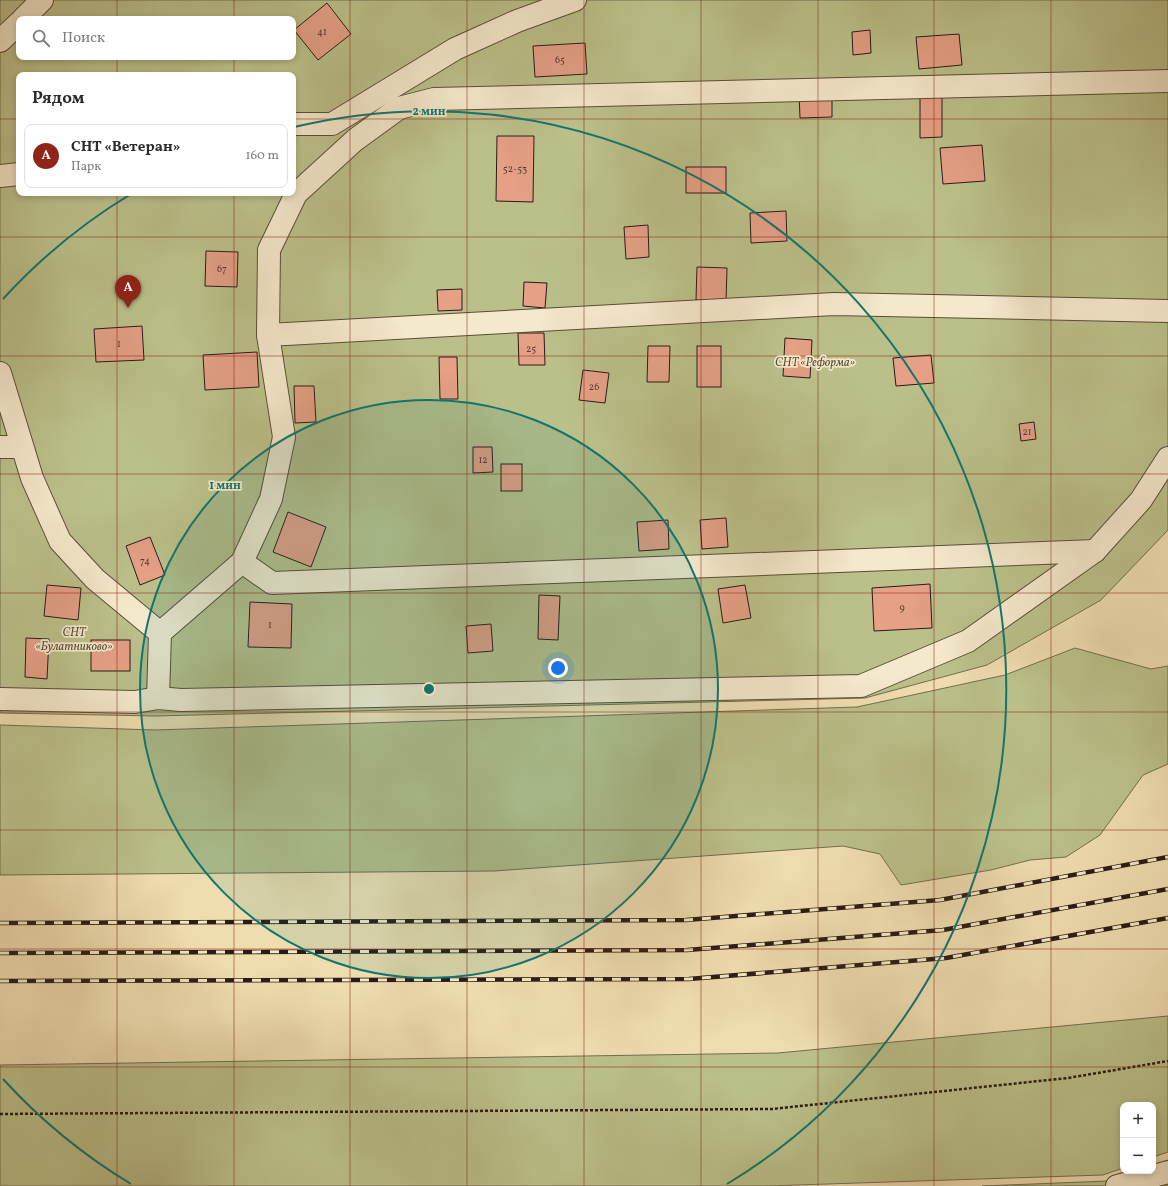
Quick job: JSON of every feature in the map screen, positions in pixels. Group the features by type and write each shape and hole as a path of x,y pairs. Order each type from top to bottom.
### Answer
{"street":[{"path":"26,16 42,0"},
{"path":"517,20 527,0"},
{"path":"296,124 332,124 455,50 517,20 575,0"},
{"path":"0,41 16,26"},
{"path":"296,194 355,140 399,108 434,99 1168,80"},
{"path":"0,176 16,174"},
{"path":"158,698 160,633 242,562 271,499 284,437 268,335 269,250 295,196"},
{"path":"268,335 834,304 1168,311"},
{"path":"0,373 32,478 60,540 95,579 160,633"},
{"path":"0,447 22,447"},
{"path":"0,698 135,702 158,698 189,700 861,686 968,641 1095,551 1141,500 1168,458"},
{"path":"242,562 272,583 1095,551"},
{"path":"1117,1186 1168,1172"}],"path":[{"path":"0,1114 772,1109 1068,1078 1168,1061"}],"green space":[{"name":"СНТ «Реформа»","path":"0,0 1168,0 1168,530 1101,600 987,665 865,698 156,716 0,713"},
{"path":"1075,648 1151,669 1168,666 1168,764 1143,775 1100,835 1066,857 1030,860 991,870 901,885 880,854 843,846 494,871 0,875 0,725 155,730 857,707 1005,675"},
{"path":"1168,1016 1168,1152 1156,1156 1156,1102 1120,1102 1120,1169 1103,1175 766,1186 0,1186 0,1065 778,1053"},
{"path":"1168,1160 1168,1186 982,1186 1108,1181 1128,1174 1156,1174 1156,1164"}],"building":[{"path":"327,3 351,34 318,60 296,32 296,28"},
{"path":"870,30 871,53 853,55 852,32"},
{"path":"959,34 962,65 919,69 916,37"},
{"path":"585,43 587,74 535,77 533,46"},
{"path":"832,93 832,117 800,118 799,94"},
{"path":"920,96 942,96 942,137 920,138"},
{"path":"497,136 534,136 533,202 496,201"},
{"path":"982,145 985,181 943,184 940,148"},
{"path":"686,167 726,167 726,193 686,193"},
{"path":"786,211 787,241 751,243 750,213"},
{"path":"648,225 649,257 626,259 624,227"},
{"path":"206,251 238,252 237,287 205,286"},
{"path":"697,267 727,268 726,301 696,300"},
{"path":"524,282 547,283 545,308 523,306"},
{"path":"462,289 462,310 438,311 437,290"},
{"path":"142,326 144,360 96,362 94,329"},
{"path":"518,333 544,333 545,365 519,365"},
{"path":"785,338 812,340 810,378 783,376"},
{"path":"648,346 670,346 669,382 647,382"},
{"path":"697,346 721,346 721,387 697,387"},
{"path":"257,352 259,387 205,390 203,355"},
{"path":"931,355 934,383 896,386 893,358"},
{"path":"439,357 457,357 458,399 440,399"},
{"path":"583,370 609,373 605,403 579,400"},
{"path":"294,386 314,386 316,422 295,423"},
{"path":"1034,422 1036,439 1021,441 1019,424"},
{"path":"473,447 492,447 493,472 473,473"},
{"path":"501,464 522,464 522,491 501,491"},
{"path":"288,512 326,527 311,567 273,552"},
{"path":"726,518 728,547 702,549 700,520"},
{"path":"668,520 669,549 639,551 637,522"},
{"path":"150,537 165,575 140,585 126,546"},
{"path":"930,584 932,628 874,631 872,588"},
{"path":"47,585 81,588 78,620 44,616"},
{"path":"745,585 751,618 723,623 718,589"},
{"path":"539,595 560,596 558,640 538,639"},
{"path":"250,602 292,604 291,648 248,647"},
{"path":"491,624 493,651 468,653 466,626"},
{"path":"26,638 49,639 47,679 25,677"},
{"path":"91,640 130,640 130,671 91,671"}],"railway":[{"path":"0,923 686,920 940,900 1168,857"},
{"path":"0,953 687,950 943,930 1168,889"},
{"path":"0,981 689,979 946,958 1168,918"}],"place":[{"name":"СНТ «Ветеран»","path":"128,308"}],"park label":[{"name":"СНТ «Булатниково»","path":"74,640"}]}
